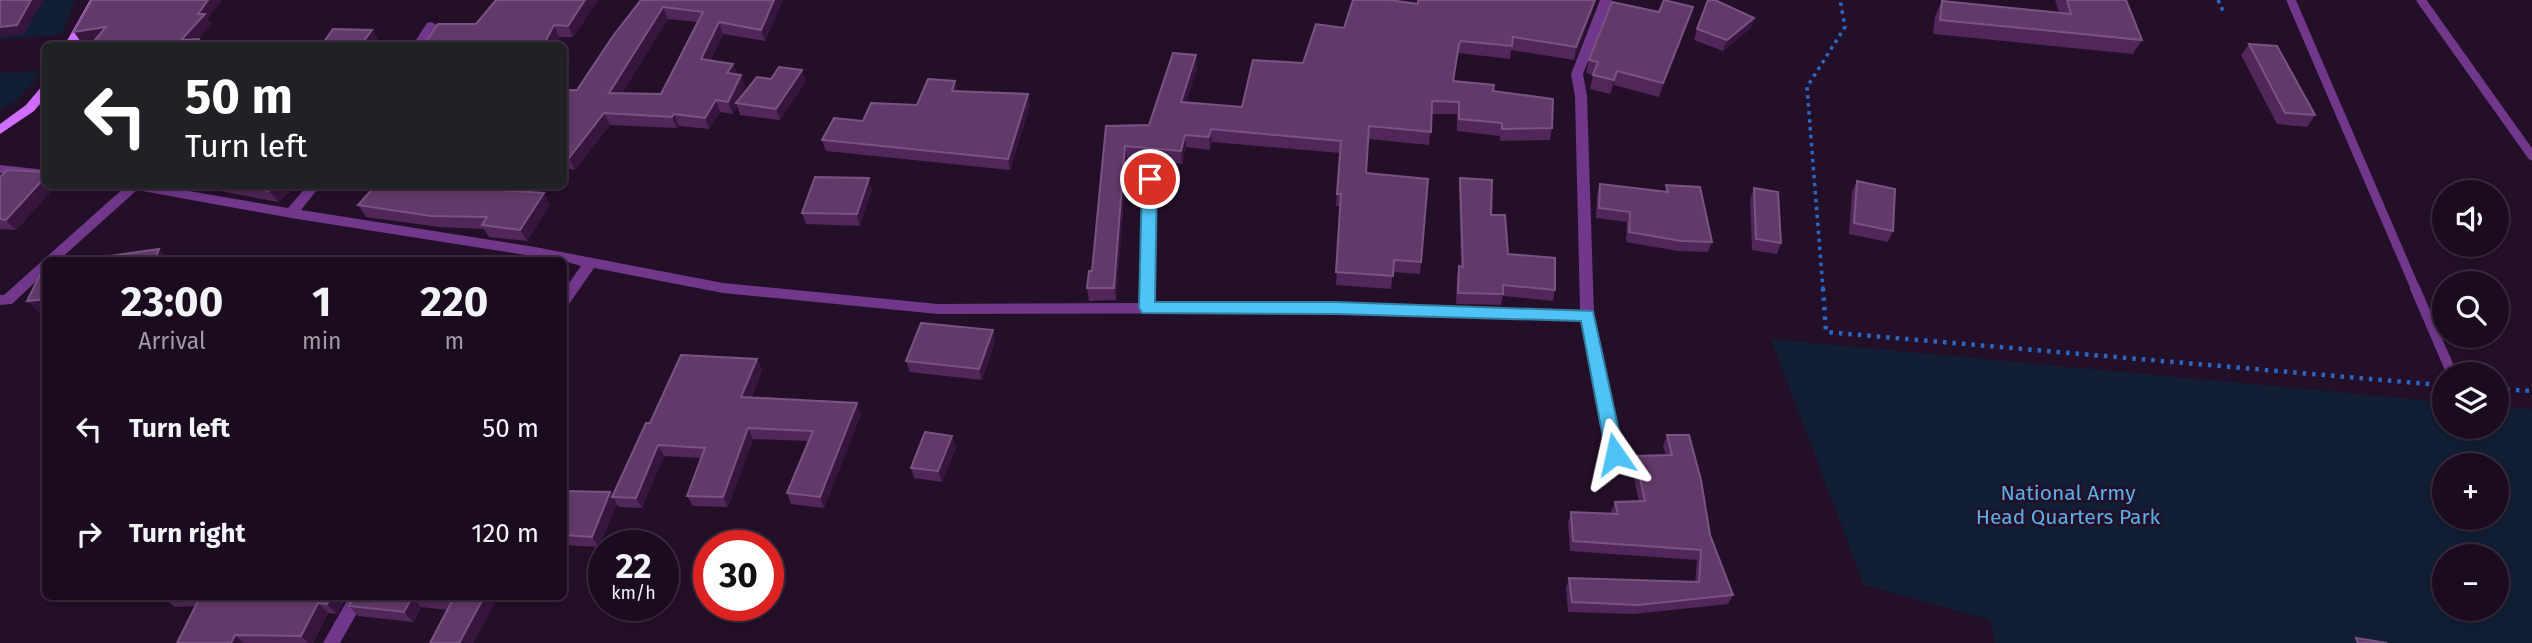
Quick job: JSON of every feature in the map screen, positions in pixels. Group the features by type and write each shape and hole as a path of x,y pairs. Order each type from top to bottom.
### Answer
{"street":[{"path":"73,42 96,0"},
{"path":"1606,0 1577,74 1581,96 1587,315 1615,454"},
{"path":"420,42 432,25"},
{"path":"0,130 30,108 42,94"},
{"path":"0,169 42,174"},
{"path":"1147,308 1150,179"},
{"path":"53,257 132,189"},
{"path":"153,189 558,257"},
{"path":"291,214 312,189"},
{"path":"567,259 723,288 938,309 1336,308 1587,315"},
{"path":"567,296 590,264"},
{"path":"0,300 7,300 42,267"},
{"path":"331,643 356,600"}],"lane":[{"path":"2291,0 2447,362"},
{"path":"2421,0 2532,156"}],"path":[{"path":"1840,0 1845,27 1807,87 1826,332 2432,384"},
{"path":"2218,0 2223,10"},
{"path":"2509,390 2532,391"}],"green space":[{"path":"0,0 75,0 62,34 0,40"},
{"path":"42,71 17,100 0,111 0,73"},
{"name":"National Army Head Quarters Park","path":"1771,339 2432,401 2432,439 2509,439 2509,408 2532,409 2532,643 1995,643 1990,620 1864,585"}],"building":[{"path":"0,0 31,0 17,25 0,27"},
{"path":"92,0 208,0 198,14 205,14 181,40 199,39 197,42 93,42 106,27 74,32"},
{"path":"496,0 585,0 568,26 554,25 545,42 426,42 438,24 476,24"},
{"path":"641,0 774,0 761,30 719,22 701,59 733,64 727,73 741,75 728,102 716,100 705,118 674,114 672,117 604,113 567,158 567,90 577,90","holes":["663,7 703,12 661,94 609,93"]},
{"path":"1353,0 1390,0 1418,4 1418,0 1595,0 1576,47 1513,37 1512,46 1461,41 1459,44 1453,81 1494,85 1493,91 1553,99 1552,128 1502,129 1502,123 1459,119 1459,102 1432,101 1431,132 1369,126 1366,173 1428,179 1421,262 1394,260 1393,276 1336,272 1341,141 1211,129 1209,137 1185,135 1181,151 1125,146 1114,288 1087,288 1089,271 1092,271 1106,126 1149,125 1173,53 1196,55 1181,102 1242,107 1253,60 1303,63 1316,24 1344,28"},
{"path":"1664,0 1693,7 1663,83 1617,71 1614,80 1593,75 1598,62 1589,60 1612,2 1659,12"},
{"path":"1708,0 1715,0 1754,18 1727,40 1697,29"},
{"path":"2067,0 2126,0 2142,40 1940,20 1942,1 2071,14"},
{"path":"333,29 372,30 363,42 324,42"},
{"path":"2249,44 2277,46 2315,115 2285,113"},
{"path":"779,67 802,70 776,109 736,103 757,77 771,79"},
{"path":"928,79 955,81 952,91 1028,94 1008,159 822,140 834,118 863,121 871,103 917,105"},
{"path":"7,170 42,172 42,180 6,220 0,219 0,177"},
{"path":"815,177 869,178 857,214 802,213"},
{"path":"1460,178 1492,180 1491,215 1505,215 1508,254 1555,258 1555,290 1503,285 1503,294 1458,293 1459,266 1463,267"},
{"path":"1857,181 1895,189 1893,231 1854,223"},
{"path":"1600,184 1668,192 1666,185 1700,187 1712,242 1681,241 1629,232 1630,212 1599,208"},
{"path":"1754,188 1778,192 1781,243 1756,239"},
{"path":"372,189 498,189 544,193 520,230 482,225 487,217 431,216 358,205"},
{"path":"159,249 156,257 102,257"},
{"path":"42,271 42,299 27,301"},
{"path":"921,323 993,330 979,369 906,361"},
{"path":"681,355 757,359 741,397 857,403 820,497 787,493 813,431 748,428 723,497 687,496 705,448 658,445 636,498 612,497"},
{"path":"925,432 952,436 938,471 911,468"},
{"path":"1667,435 1689,435 1701,480 1710,535 1733,595 1638,605 1572,602 1569,578 1699,582 1701,550 1573,541 1571,512 1618,514 1615,502 1645,501 1635,456 1672,455"},
{"path":"567,491 610,492 595,530 588,530 588,537 567,535"},
{"path":"198,600 329,600 327,604 318,603 301,636 235,635 231,643 177,643"},
{"path":"352,600 410,600 404,612 349,606"},
{"path":"442,600 482,600 459,643 430,643 452,601"},
{"path":"2356,638 2387,643 2358,643"}],"route":[{"path":"1150,179 1147,308 1336,308 1587,315 1615,454"}]}
